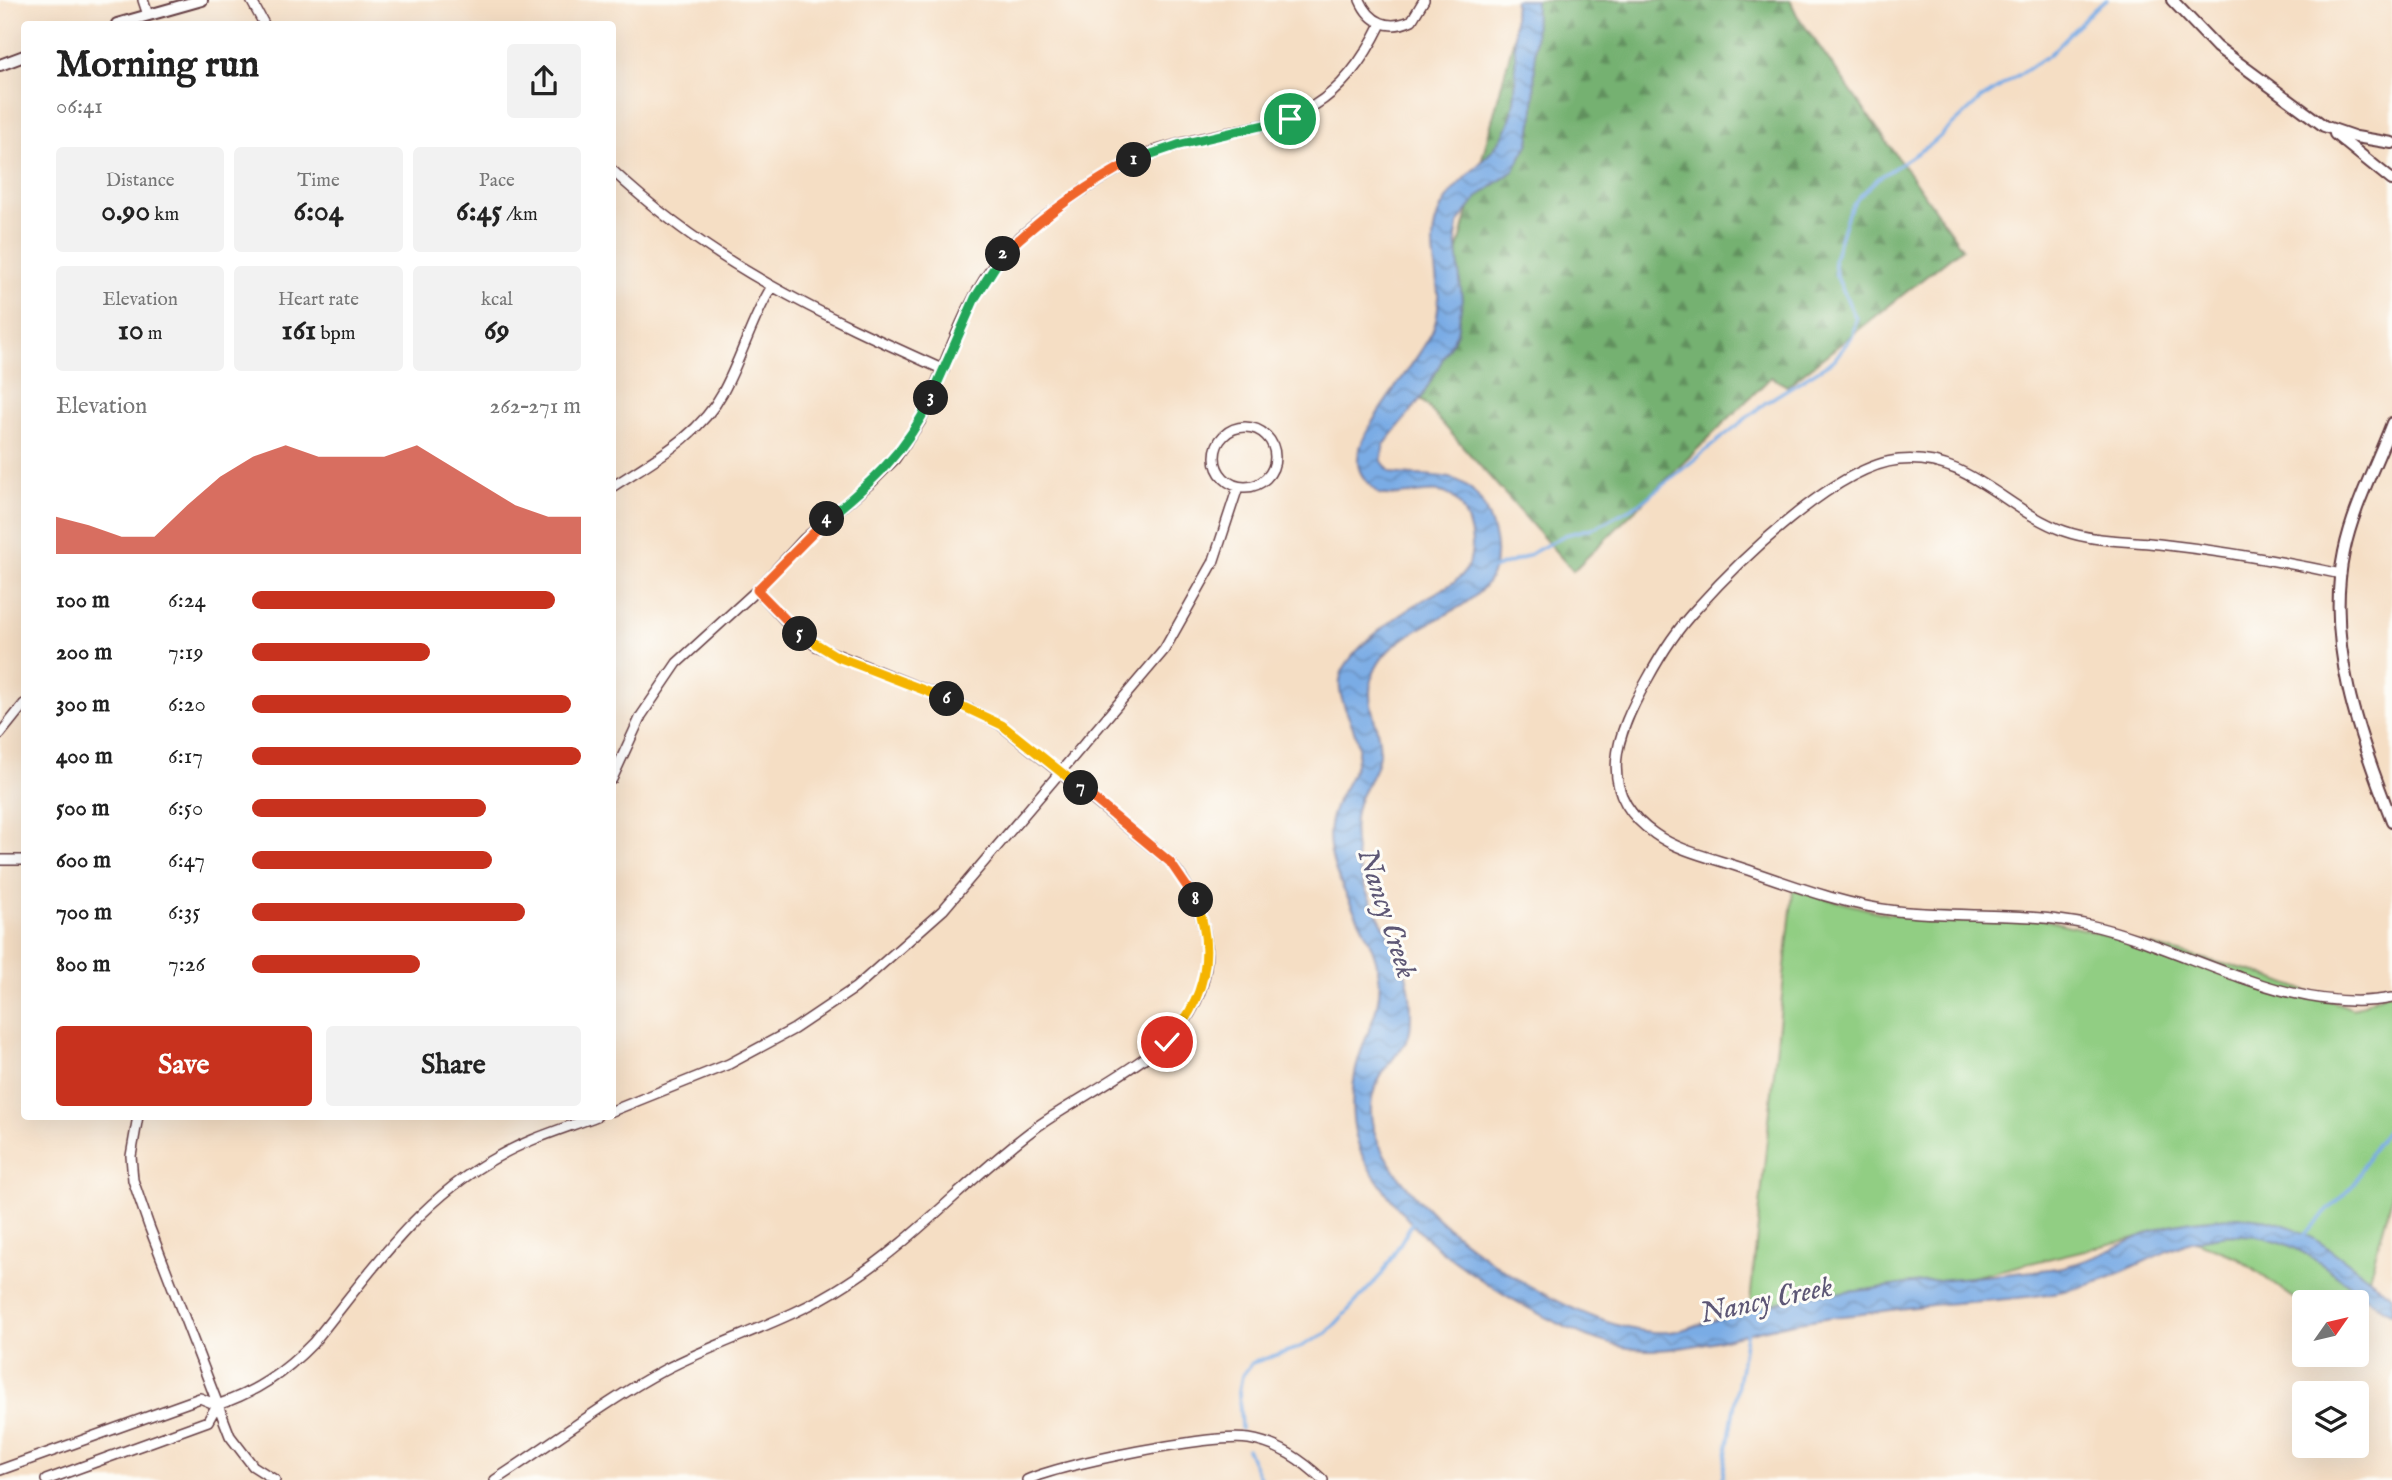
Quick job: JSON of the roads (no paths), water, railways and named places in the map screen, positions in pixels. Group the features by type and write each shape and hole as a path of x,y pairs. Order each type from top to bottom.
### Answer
{"street":[{"path":"143,0 148,15"},
{"path":"127,21 202,0"},
{"path":"251,0 262,21"},
{"path":"1360,0 1364,10 1381,24 1392,26 1412,20 1424,0"},
{"path":"2172,0 2217,47 2359,150 2392,180"},
{"path":"616,770 636,724 663,681 693,647 757,590 804,538 895,459 920,422 984,280 1002,255 1025,234 1102,178 1138,158 1178,145 1271,125 1308,109 1351,74 1368,51 1381,24"},
{"path":"0,65 21,57"},
{"path":"2324,126 2356,137 2392,142"},
{"path":"616,173 681,229 771,288 944,370"},
{"path":"616,484 680,443 703,421 721,395 771,288"},
{"path":"2392,422 2350,531 2341,574 2338,609 2341,651 2352,702 2392,821"},
{"path":"1243,427 1253,428 1270,439 1276,460 1267,479 1259,485 1238,487 1222,477 1215,459 1215,450 1226,434 1243,427"},
{"path":"2341,574 2240,554 2083,537 2040,520 1979,478 1952,466 1915,459 1876,464 1843,480 1790,520 1685,621 1652,671 1621,729 1617,743 1616,773 1627,803 1638,820 1664,840 1817,894 1854,904 1900,911 2036,918 2088,925 2134,937 2305,996 2350,1003 2392,998"},
{"path":"616,1109 740,1059 794,1029 855,988 943,910 1147,673 1180,626 1213,563 1238,487"},
{"path":"495,1480 661,1372 705,1349 804,1308 848,1283 1032,1130 1155,1051 1178,1030 1197,1001 1206,968 1206,934 1197,900 1170,862 1020,737 982,714 816,646 789,625 757,590"},
{"path":"0,734 21,708"},
{"path":"2,862 21,860"},
{"path":"137,1120 131,1156 133,1180 217,1405 240,1452 253,1466 275,1480"},
{"path":"46,1480 208,1421 217,1405 261,1387 295,1362 408,1225 438,1196 498,1156 587,1120"},
{"path":"0,1470 200,1398 217,1405"},
{"path":"1027,1480 1056,1468 1235,1437 1280,1449 1297,1457 1324,1480"}],"water":[{"path":"1515,0 1536,0 1534,110 1529,143 1513,171 1479,196 1459,221 1456,237 1462,301 1457,333 1422,397 1384,445 1381,460 1391,473 1453,479 1465,484 1484,507 1492,527 1496,558 1488,582 1471,599 1400,641 1382,659 1371,683 1379,754 1357,807 1355,848 1366,892 1402,964 1411,1010 1408,1038 1384,1071 1372,1097 1373,1127 1388,1161 1416,1197 1453,1232 1496,1265 1542,1293 1589,1315 1632,1329 1669,1332 1808,1295 2063,1267 2090,1259 2169,1225 2240,1217 2289,1226 2329,1248 2392,1295 2392,1314 2370,1300 2370,1290 2356,1290 2294,1248 2276,1240 2232,1235 2189,1243 2110,1277 2052,1293 1818,1319 1684,1347 1649,1350 1623,1347 1593,1338 1529,1309 1468,1271 1416,1228 1373,1174 1360,1149 1352,1105 1358,1061 1379,998 1379,976 1370,943 1339,881 1330,847 1332,816 1358,757 1356,736 1342,698 1340,679 1343,670 1358,650 1380,630 1459,578 1469,562 1472,543 1467,519 1453,497 1435,492 1379,494 1361,473 1358,464 1359,450 1376,416 1432,332 1438,301 1433,255 1435,224 1449,196 1489,154 1506,130 1514,101"}],"waterway":[{"path":"1492,569 1523,558 1565,535 1596,527 1639,504 1765,403 1834,360 1853,335 1856,319 1836,275 1834,259 1848,213 1858,198 1877,179 1934,142 1981,99 2049,55 2094,9 2107,0"},
{"path":"2303,1236 2354,1184 2369,1155 2392,1123"},
{"path":"1241,1429 1239,1391 1242,1376 1252,1363 1298,1348 1327,1333 1382,1274 1414,1220"},
{"name":"Nancy Creek","path":"1722,1480 1747,1330"},
{"path":"1247,1449 1261,1480"}]}
